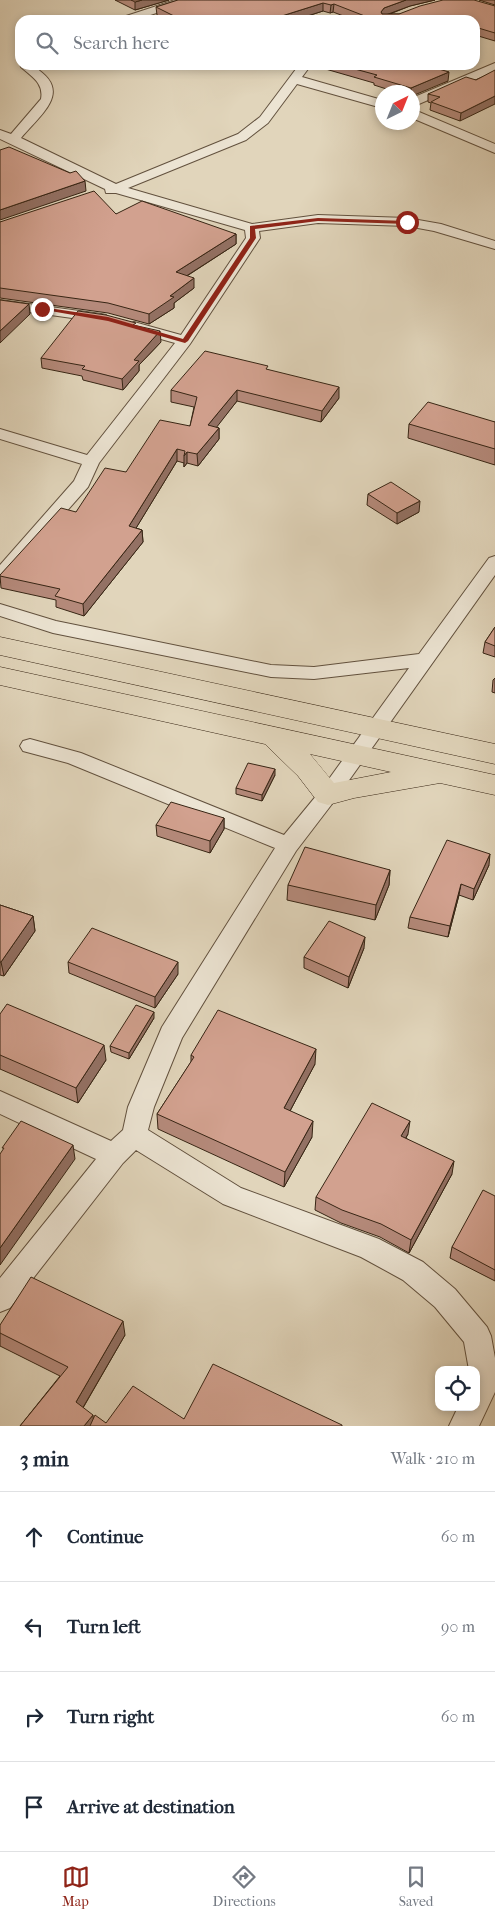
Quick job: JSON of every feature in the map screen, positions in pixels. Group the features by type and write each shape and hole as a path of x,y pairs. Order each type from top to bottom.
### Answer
{"highway":[{"path":"0,646 495,754"},
{"path":"0,676 495,785"},
{"path":"274,736 308,769 328,795 354,788 443,774"}],"street":[{"path":"139,15 176,3 197,0"},
{"path":"420,100 495,67"},
{"path":"31,70 48,84 50,92 48,100 12,142 114,188 252,228 318,219 407,222 436,227 495,245"},
{"path":"97,194 242,137 264,120 301,70"},
{"path":"294,78 375,102"},
{"path":"420,116 495,149"},
{"path":"0,576 82,483 91,462 185,341 253,238 252,228"},
{"path":"0,304 108,319 185,341"},
{"path":"0,434 91,462"},
{"path":"0,1299 114,1155 134,1135 141,1108 171,1034 288,845 328,795 495,562"},
{"path":"0,610 53,627 271,671 314,673 425,660"},
{"path":"30,746 74,758 288,845"},
{"path":"0,1102 114,1155"},
{"path":"134,1135 232,1196 370,1248 413,1272 445,1298 477,1336 482,1393 464,1426"}],"building":[{"path":"178,0 406,0 384,8 381,12 382,14 399,14 443,0 474,0 495,6 495,33 480,28 480,15 362,15 334,4 323,3 285,15 172,15 156,7"},
{"path":"358,70 442,70 449,72 418,85 401,85 374,77 377,75"},
{"path":"495,70 495,96 461,113 431,102 440,97 428,94 466,77 476,80"},
{"path":"9,147 70,173 76,171 85,181 0,210 0,150"},
{"path":"94,191 116,214 142,201 236,234 176,272 194,278 170,296 174,297 149,314 108,303 0,288 0,222"},
{"path":"0,300 29,304 0,331"},
{"path":"78,311 106,315 136,323 133,325 160,331 134,360 139,361 122,379 82,369 85,366 41,358"},
{"path":"205,351 268,366 266,369 339,387 322,411 237,390 208,425 219,428 197,454 187,452 184,456 185,451 177,449 129,526 142,530 83,604 55,596 60,589 0,576 61,508 76,512 105,468 126,472 160,420 190,426 197,397 171,390"},
{"path":"428,402 495,422 495,449 409,424"},
{"path":"391,482 420,501 397,513 368,494"},
{"path":"495,627 495,646 485,642"},
{"path":"248,763 275,769 262,795 236,788"},
{"path":"171,802 224,818 210,841 156,825"},
{"path":"447,840 490,854 474,889 461,884 450,926 410,917"},
{"path":"305,847 390,870 376,905 288,885"},
{"path":"0,905 33,916 1,962 0,962"},
{"path":"329,921 365,937 349,977 304,957"},
{"path":"92,928 178,962 155,997 68,962"},
{"path":"7,1004 104,1045 76,1088 0,1055 0,1014"},
{"path":"136,1005 154,1012 129,1053 110,1046"},
{"path":"218,1010 316,1049 284,1108 313,1121 285,1172 157,1114 194,1057 191,1055"},
{"path":"372,1103 410,1121 401,1136 454,1161 411,1240 381,1224 342,1210 316,1197"},
{"path":"21,1121 73,1145 0,1248 0,1154 4,1148 2,1148"},
{"path":"483,1190 495,1196 495,1270 452,1247"},
{"path":"31,1277 123,1321 76,1402 93,1415 84,1426 20,1426 68,1367 0,1333 0,1325"},
{"path":"213,1364 342,1426 90,1426 95,1415 106,1423 133,1386 184,1419"}],"route":[{"path":"42,309 108,319 185,341 253,238 252,228 318,219 407,222"}]}
